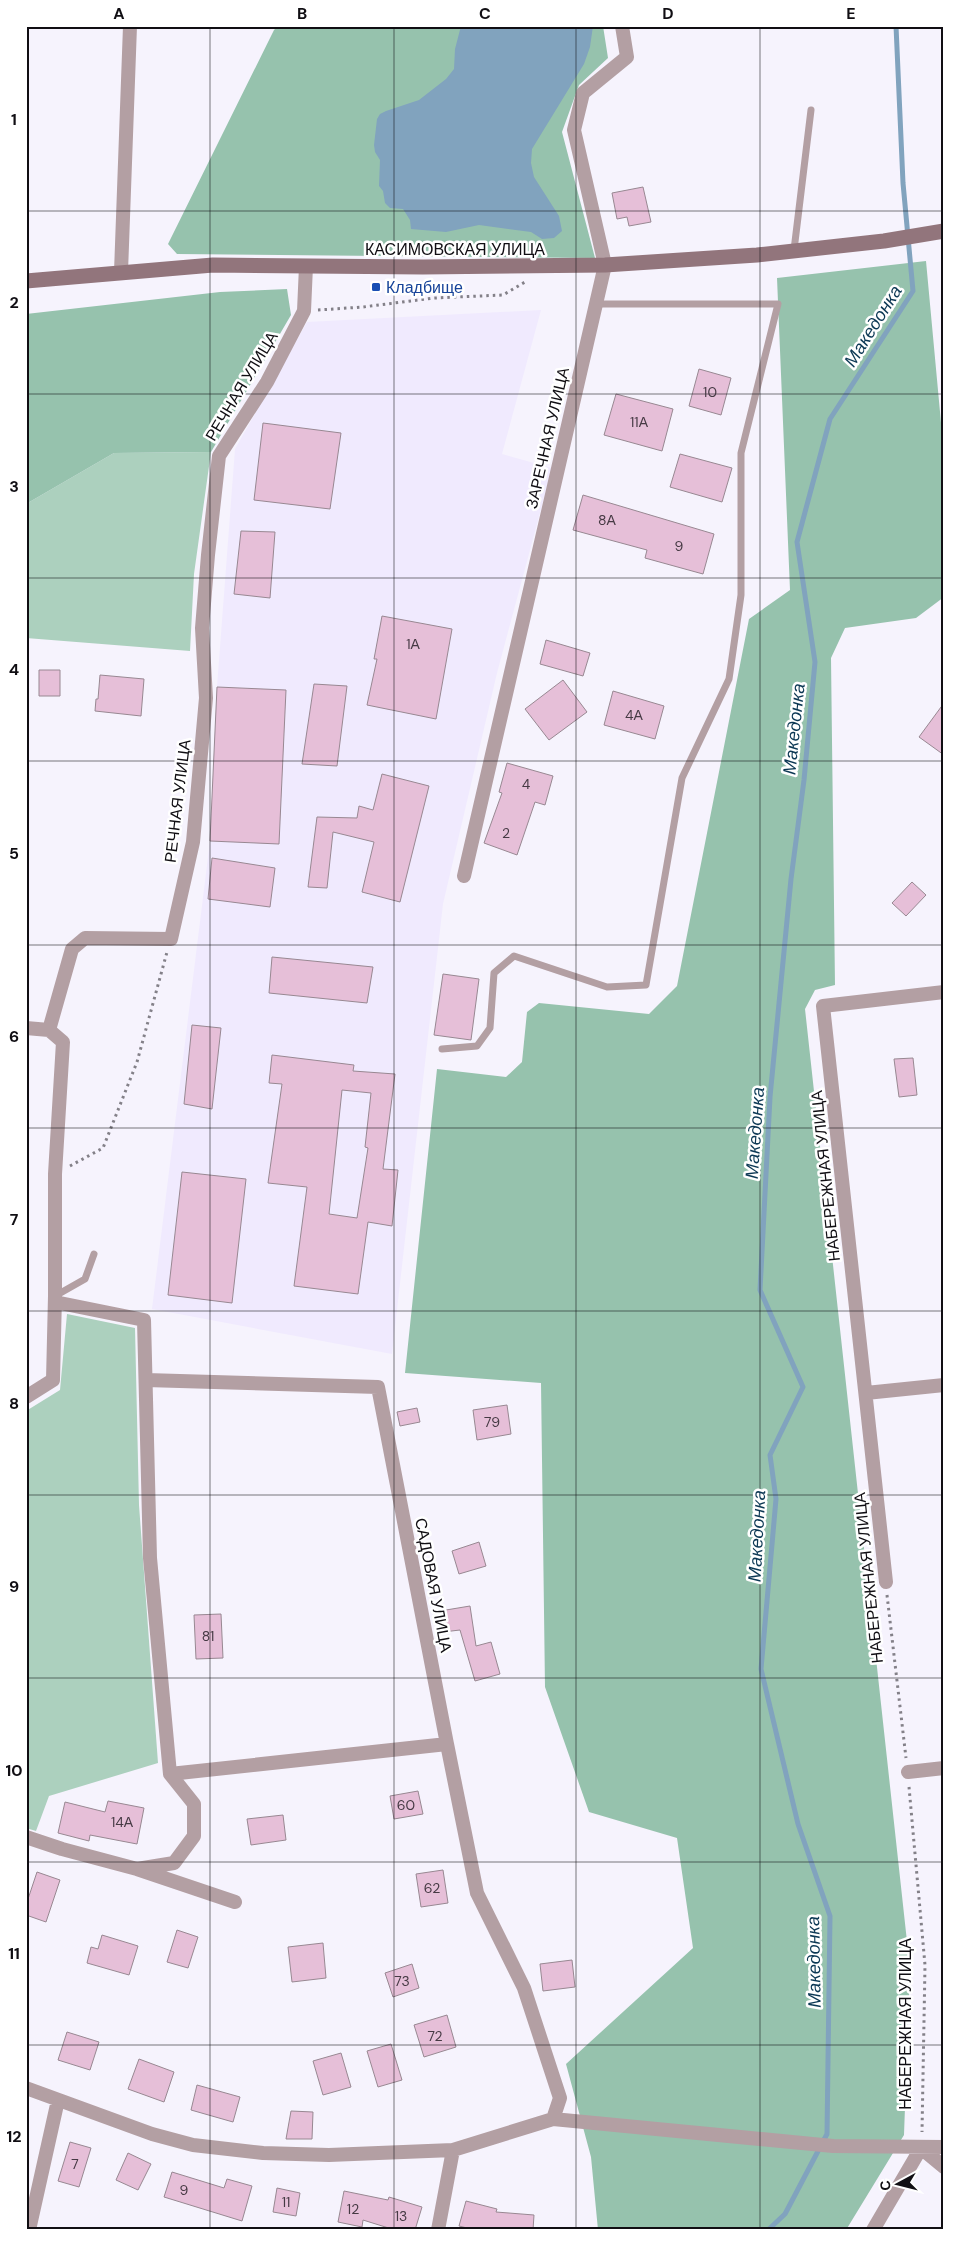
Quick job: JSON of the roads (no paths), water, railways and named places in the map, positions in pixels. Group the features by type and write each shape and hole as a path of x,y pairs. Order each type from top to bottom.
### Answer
{"main road":[{"name":"КАСИМОВСКАЯ УЛИЦА","path":"26,281 214,265 605,265 884,241 944,231"}],"street":[{"path":"121,272 130,26"},
{"name":"ЗАРЕЧНАЯ УЛИЦА","path":"464,876 605,265 574,130 583,94 627,57 622,26"},
{"name":"РЕЧНАЯ УЛИЦА","path":"49,1030 72,949 86,938 170,939 193,842 206,698 202,628 219,456 266,382 304,311 306,266"},
{"name":"НАБЕРЕЖНАЯ УЛИЦА","path":"886,1582 823,1006 944,992"},
{"path":"26,1028 49,1030 63,1042 55,1174 53,1380 26,1398"},
{"path":"55,1299 144,1320 150,1558 170,1774 194,1804 194,1836 174,1863 137,1869"},
{"name":"САДОВАЯ УЛИЦА","path":"146,1380 378,1387 447,1744"},
{"path":"866,1393 944,1385"},
{"path":"170,1774 447,1744 477,1892 524,1988 560,2098 554,2119"},
{"path":"908,1772 944,1768"},
{"path":"27,1839 137,1869 235,1902"},
{"path":"26,2088 152,2134 201,2146 262,2153 329,2155 453,2150 554,2119 833,2146 921,2148 944,2146"},
{"path":"29,2230 58,2100"},
{"path":"921,2148 944,2167"},
{"path":"874,2230 921,2148"},
{"path":"438,2230 453,2150"}],"lane":[{"path":"794,250 811,110"},
{"path":"442,1049 477,1046 490,1028 494,972 514,956 607,987 646,985 682,778 729,679 741,595 741,453 778,304 596,304"},
{"path":"55,1299 85,1279 94,1254"}],"water":[{"path":"461,26 593,26 590,47 584,64 532,149 531,163 534,177 559,216 562,231 554,238 542,239 531,232 479,225 446,232 411,229 410,220 403,209 390,208 385,203 383,191 379,186 380,160 375,152 374,145 377,119 380,114 386,111 419,100 446,79 454,69 455,49"}],"waterway":[{"name":"Македонка","path":"768,2230 785,2214 827,2134 830,1916 798,1824 761,1669 776,1499 770,1455 803,1387 760,1290 770,1097 791,879 804,780 815,662 797,542 830,419 913,291 903,183 896,26"}],"place":[{"name":"Кладбище","path":"376,287"}]}
